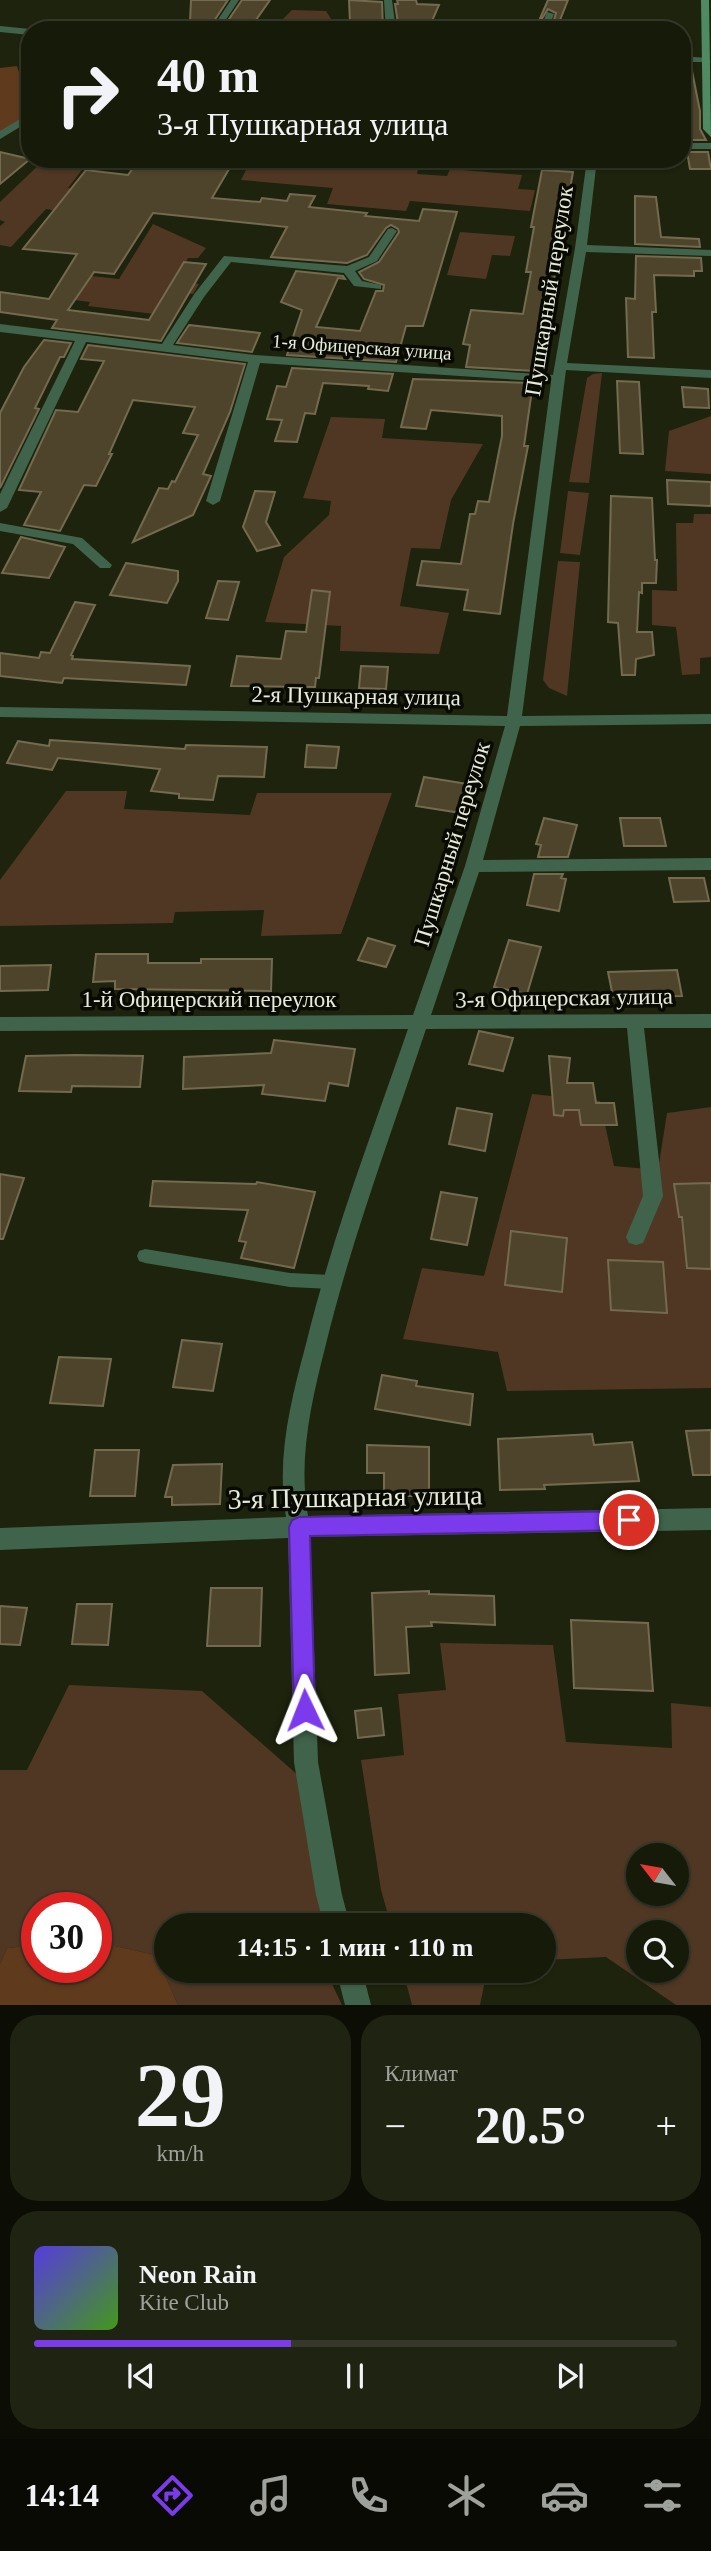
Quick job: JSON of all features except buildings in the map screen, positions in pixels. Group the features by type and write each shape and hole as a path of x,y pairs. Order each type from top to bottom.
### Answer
{"main road":[{"path":"705,0 709,39 708,129 711,134"}],"street":[{"path":"388,0 390,21"},
{"path":"0,29 21,31"},
{"path":"691,60 707,61"},
{"path":"0,136 21,122"},
{"path":"691,146 711,146"},
{"name":"Пушкарный переулок","path":"334,1913 306,1762 299,1527 292,1488 299,1411 331,1282 473,866 514,721 559,373 581,248 591,168"},
{"path":"165,348 199,295 228,258 348,270 373,259 392,231"},
{"path":"581,248 711,253"},
{"path":"348,270 358,284 377,287"},
{"name":"1-я Офицерская улица","path":"0,328 255,359 559,373 711,373"},
{"path":"0,509 82,338"},
{"path":"213,501 255,359"},
{"path":"0,527 77,541 105,565"},
{"name":"2-я Пушкарная улица","path":"0,712 514,721 711,719"},
{"path":"473,866 711,864"},
{"name":"3-я Офицерская улица","path":"418,1024 711,1021"},
{"path":"635,1022 653,1196 636,1237"},
{"name":"1-й Офицерский переулок","path":"0,1024 418,1024"},
{"name":"3-я Пушкарная улица","path":"0,1539 299,1527 711,1519"},
{"path":"352,1983 358,2005"}],"lane":[{"path":"221,21 235,0"},
{"path":"547,21 550,13"},
{"path":"145,1256 290,1280 331,1282"}],"shaded area":[{"path":"292,10 326,11 332,21 281,21"},
{"path":"17,66 21,79 21,119 0,139 0,68"},
{"path":"36,168 83,168 68,188 82,191 64,212 46,209 11,247 0,245 0,226 5,222 0,220 0,202"},
{"path":"247,168 408,168 418,169 417,174 447,176 450,169 522,175 518,189 535,190 530,211 410,201 406,211 327,204 333,188 241,180"},
{"path":"153,224 206,248 198,258 188,258 175,280 199,284 193,294 167,291 154,314 88,306 90,302 49,297 65,273 119,279"},
{"path":"460,232 515,236 510,256 492,255 486,279 447,275"},
{"path":"602,373 589,483 569,482 587,378"},
{"path":"711,416 711,474 665,471 669,431"},
{"path":"331,417 385,419 382,438 483,444 451,500 440,549 411,548 400,606 449,613 439,654 340,651 341,626 265,622 284,557 329,515 331,501 303,498"},
{"path":"568,491 589,493 580,555 560,553"},
{"path":"694,514 711,514 711,657 700,658 700,674 682,675 676,627 652,625 652,590 677,591 676,523 693,523"},
{"path":"558,561 580,562 567,696 549,688 543,680"},
{"path":"66,791 127,791 124,809 250,815 257,793 392,793 341,934 261,936 264,910 175,912 173,923 0,926 0,880"},
{"path":"532,1094 600,1101 614,1166 658,1170 667,1113 711,1107 711,1388 507,1391 498,1352 403,1339 422,1268 484,1276"},
{"path":"440,1643 553,1645 566,1742 672,1748 671,1703 711,1707 711,2005 676,2005 644,1983 689,1983 689,1920 626,1920 626,1971 606,1957 556,1959 556,1913 388,1913 381,1890 361,1760 404,1755 398,1694 446,1690"},
{"path":"69,1685 202,1691 308,1784 323,1913 154,1913 154,1955 112,1945 112,1892 21,1892 21,1947 7,1948 0,1964 0,1770 27,1770"},
{"path":"112,1945 154,1955 154,1983 168,1983 178,2005 0,2005 0,1964 7,1948 21,1947 21,1983 112,1983"},
{"path":"168,1983 331,1983 342,2005 178,2005"},
{"path":"406,1983 485,1983 480,2005 412,2005"}],"route":[{"path":"305,1710 299,1527 629,1520"}]}
